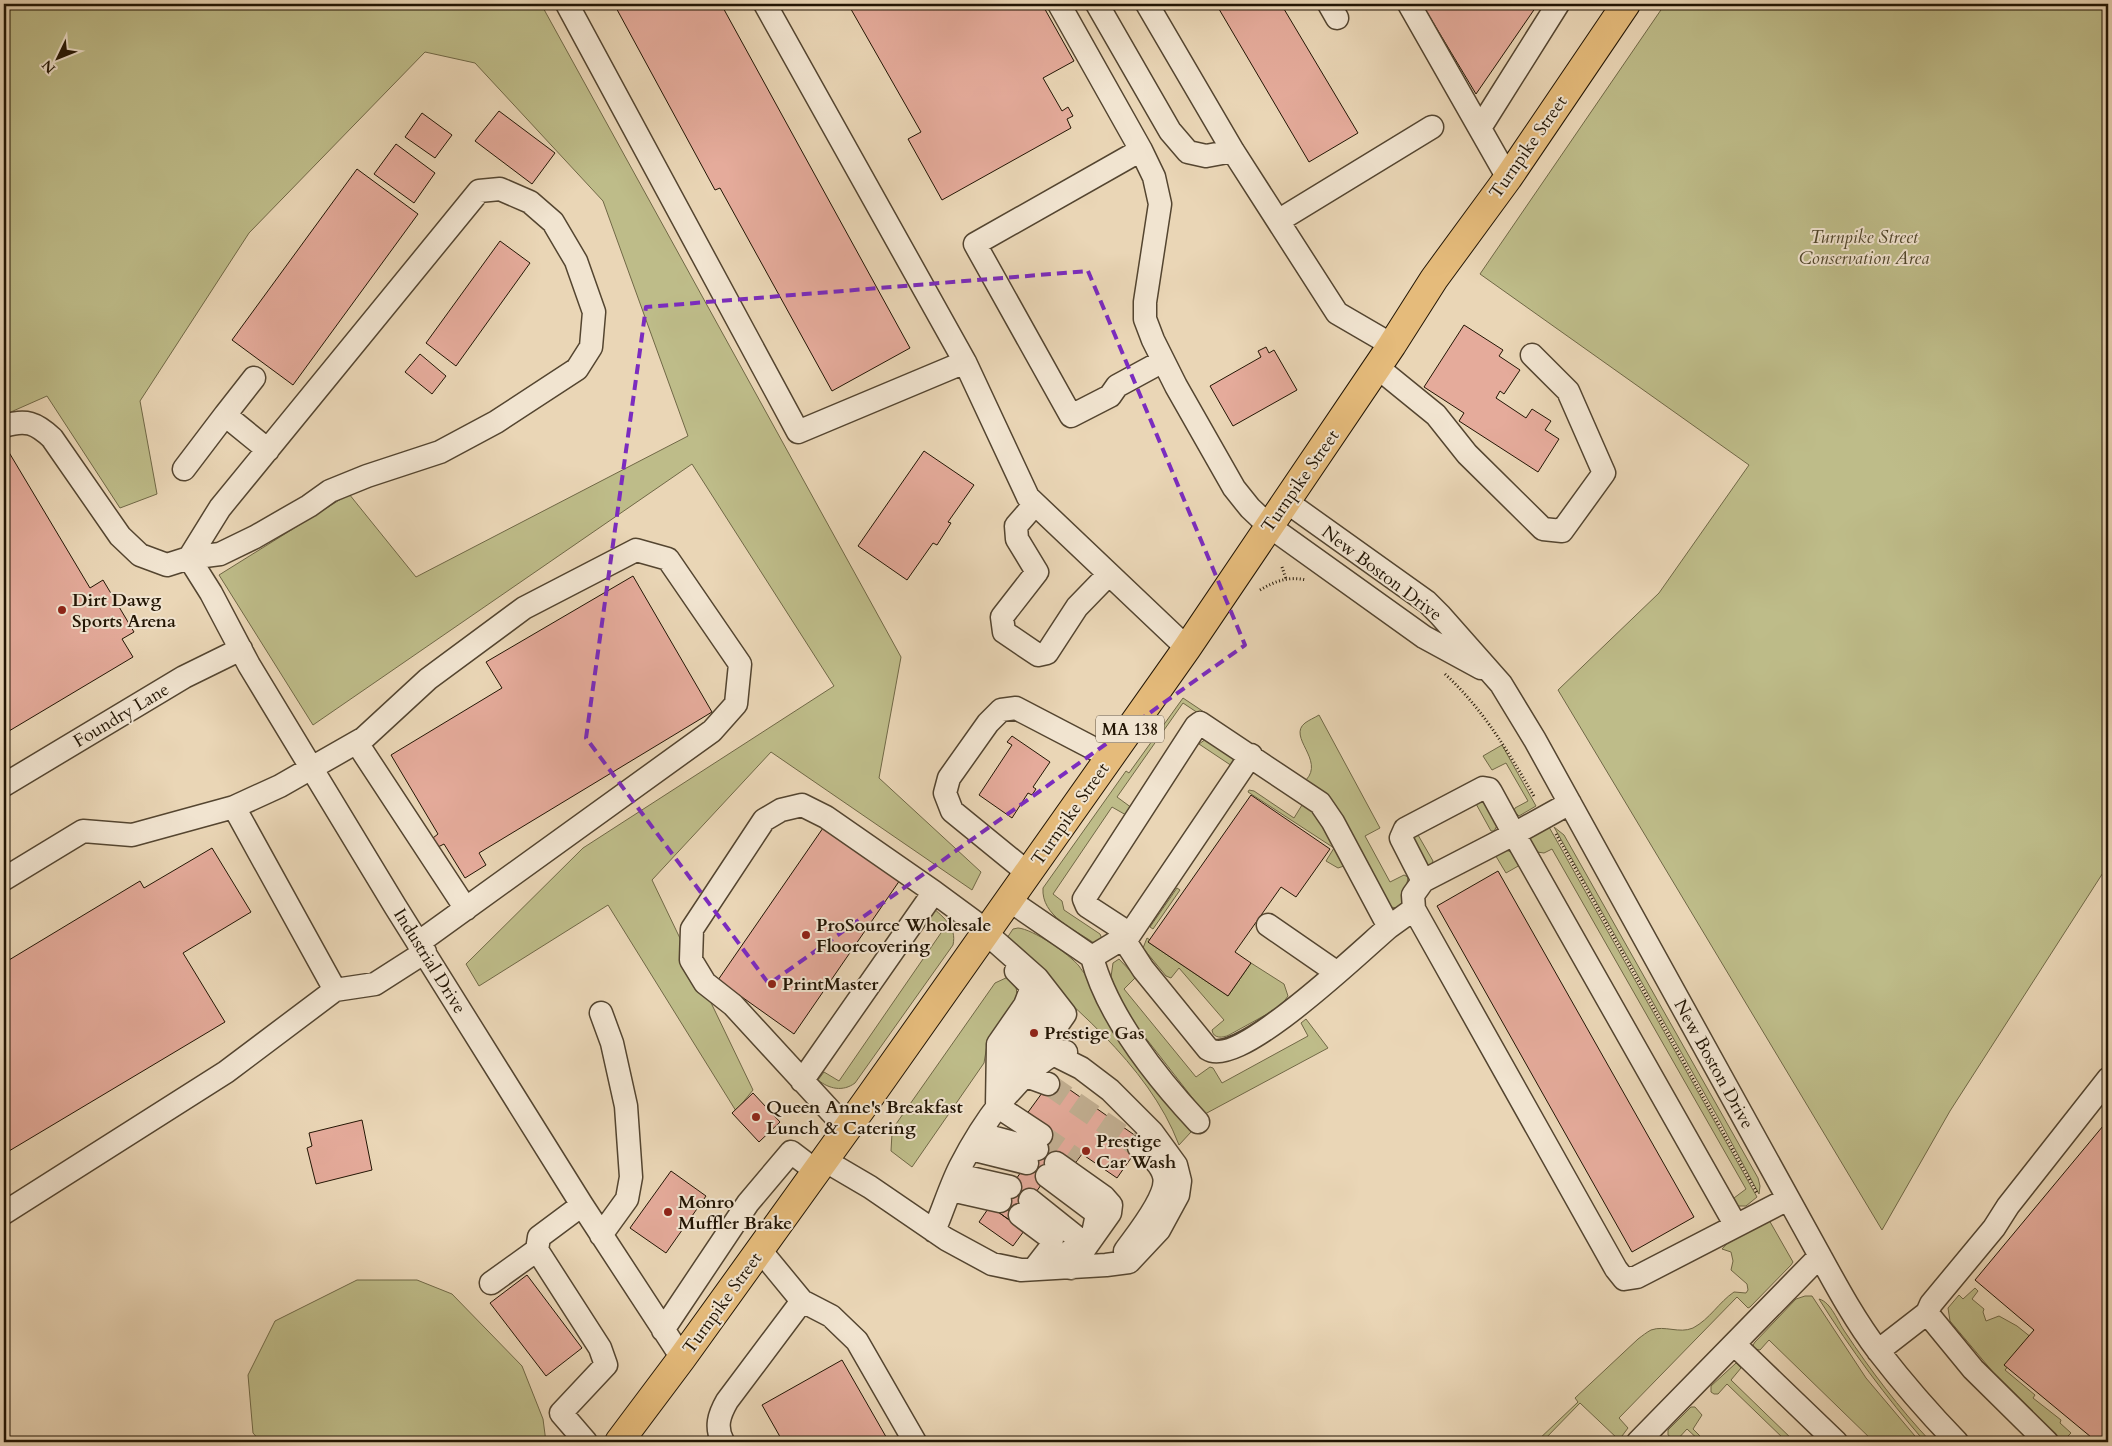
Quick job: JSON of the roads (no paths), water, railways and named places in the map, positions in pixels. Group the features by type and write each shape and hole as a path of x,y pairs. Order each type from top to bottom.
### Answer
{"main road":[{"name":"Turnpike Street","path":"619,1442 760,1250 1187,648 1287,502 1434,279 1508,178 1626,4"}],"street":[{"path":"568,4 798,432 965,362"},
{"path":"765,4 965,362 1028,497 1187,648"},
{"name":"New Boston Drive","path":"1059,4 1142,150 1154,177 1160,204 1145,302 1145,319 1163,361 1234,488 1250,508 1270,526 1424,636 1491,674"},
{"path":"1097,4 1170,132 1188,152 1206,156 1233,151"},
{"path":"1147,4 1233,151 1337,313 1392,345"},
{"path":"1409,4 1508,178"},
{"path":"1480,128 1558,4"},
{"path":"1278,220 1432,127"},
{"path":"1142,150 975,244 1071,416 1110,396 1117,386 1163,361"},
{"path":"4,426 24,423 39,426 52,438 120,536 140,556 167,564 188,558 220,554 255,537 309,506 330,491 367,476 440,452 496,422 577,369 590,347 594,312 576,261 553,222 530,202 500,189 479,190 220,508 188,558"},
{"path":"1377,367 1436,415 1467,454 1543,529 1562,531 1604,473 1568,391 1532,355"},
{"path":"184,469 254,378"},
{"path":"225,415 268,450"},
{"name":"New Boston Drive","path":"1287,502 1427,602 1467,644 1501,684 1513,701 1858,1322 1878,1351 1927,1410 1957,1442"},
{"path":"1035,504 1016,526 1017,539 1037,572 1002,617 1004,632 1038,655 1047,653 1077,607 1109,574"},
{"path":"4,879 83,831 132,835 234,807 280,786 312,766 357,743 428,679 524,608 636,550 668,559 740,664 736,704 712,732 466,909 375,984 335,990 226,1072 4,1213"},
{"name":"Industrial Drive","path":"188,558 211,593 241,649 422,947 582,1205 682,1358"},
{"name":"Foundry Lane","path":"4,785 184,677 241,649"},
{"path":"1028,873 952,811 944,793 949,778 971,746 988,723 1001,710 1016,708 1110,757"},
{"path":"1389,927 1327,811 1313,797 1206,725 1200,723 1196,726 1084,899 1087,906 1127,936 1143,969 1208,1050 1213,1052 1238,1047 1284,1018 1389,927 1414,909"},
{"path":"357,743 466,909"},
{"path":"1092,957 1127,936 1251,756"},
{"path":"1423,881 1403,843 1402,833 1483,788 1489,790 1735,1224"},
{"path":"1570,803 1423,881 1413,896 1414,909 1624,1279 1637,1277 1735,1224 1788,1198"},
{"path":"830,1151 802,1081 733,1005 705,983 691,960 692,929 764,820 781,810 802,805 826,817 934,892 1034,983 1058,1009 1025,1055 976,1142 954,1182 937,1224"},
{"path":"234,807 335,990"},
{"path":"802,1081 934,892"},
{"path":"1009,900 1092,957 1097,978 1105,995 1135,1044 1198,1122"},
{"path":"1268,925 1336,972"},
{"path":"997,1106 1015,1052 1043,1010 1034,983"},
{"path":"976,1142 1035,1149 997,1106 998,1044 1026,1002 1034,983"},
{"path":"601,1013 612,1043 626,1106 631,1177 627,1199 601,1235"},
{"path":"663,1330 695,1284 712,1254 748,1203 791,1152 830,1151 878,1178 987,1262 1021,1270 1086,1266 1132,1259 1157,1233 1178,1195 1180,1181 1176,1165 1152,1132 1110,1090 1084,1056 1058,1051 1052,1054 1035,1066 997,1106"},
{"path":"1026,1076 1048,1084"},
{"path":"1878,1351 1927,1313 1931,1304 1987,1237 2008,1206 2108,1079"},
{"path":"1086,1266 1137,1213 1162,1193 1165,1182 1162,1170 1139,1147"},
{"path":"1060,1166 1119,1191 1124,1204 1120,1218 1086,1266 1092,1238 1110,1212 1111,1205 1108,1200 1060,1166"},
{"path":"954,1182 1005,1194"},
{"path":"582,1205 539,1237 537,1250 600,1348 606,1365 561,1413 586,1442"},
{"path":"1034,1269 1051,1247 1052,1239 1025,1207 1075,1236 1076,1244 1086,1266"},
{"path":"492,1283 537,1250"},
{"path":"760,1250 802,1301 831,1316 857,1340 914,1442"},
{"path":"1638,1442 1820,1256"},
{"path":"723,1442 718,1427 720,1413 726,1401 802,1301"},
{"path":"1927,1313 1973,1368 2047,1442"},
{"path":"1734,1344 1836,1442"}],"tunnel":[{"path":"1048,1084 1139,1147"},
{"path":"1041,1135 1077,1160"}],"place":[{"name":"Dirt Dawg Sports Arena","path":"62,610"},
{"name":"ProSource Wholesale Floorcovering","path":"806,935"},
{"name":"PrintMaster","path":"772,984"},
{"name":"Prestige Gas","path":"1034,1033"},
{"name":"Queen Anne's Breakfast Lunch & Catering","path":"756,1117"},
{"name":"Prestige Car Wash","path":"1086,1151"},
{"name":"Monro Muffler Brake","path":"668,1212"}],"park label":[{"name":"Turnpike Street Conservation Area","path":"1864,247"}]}
